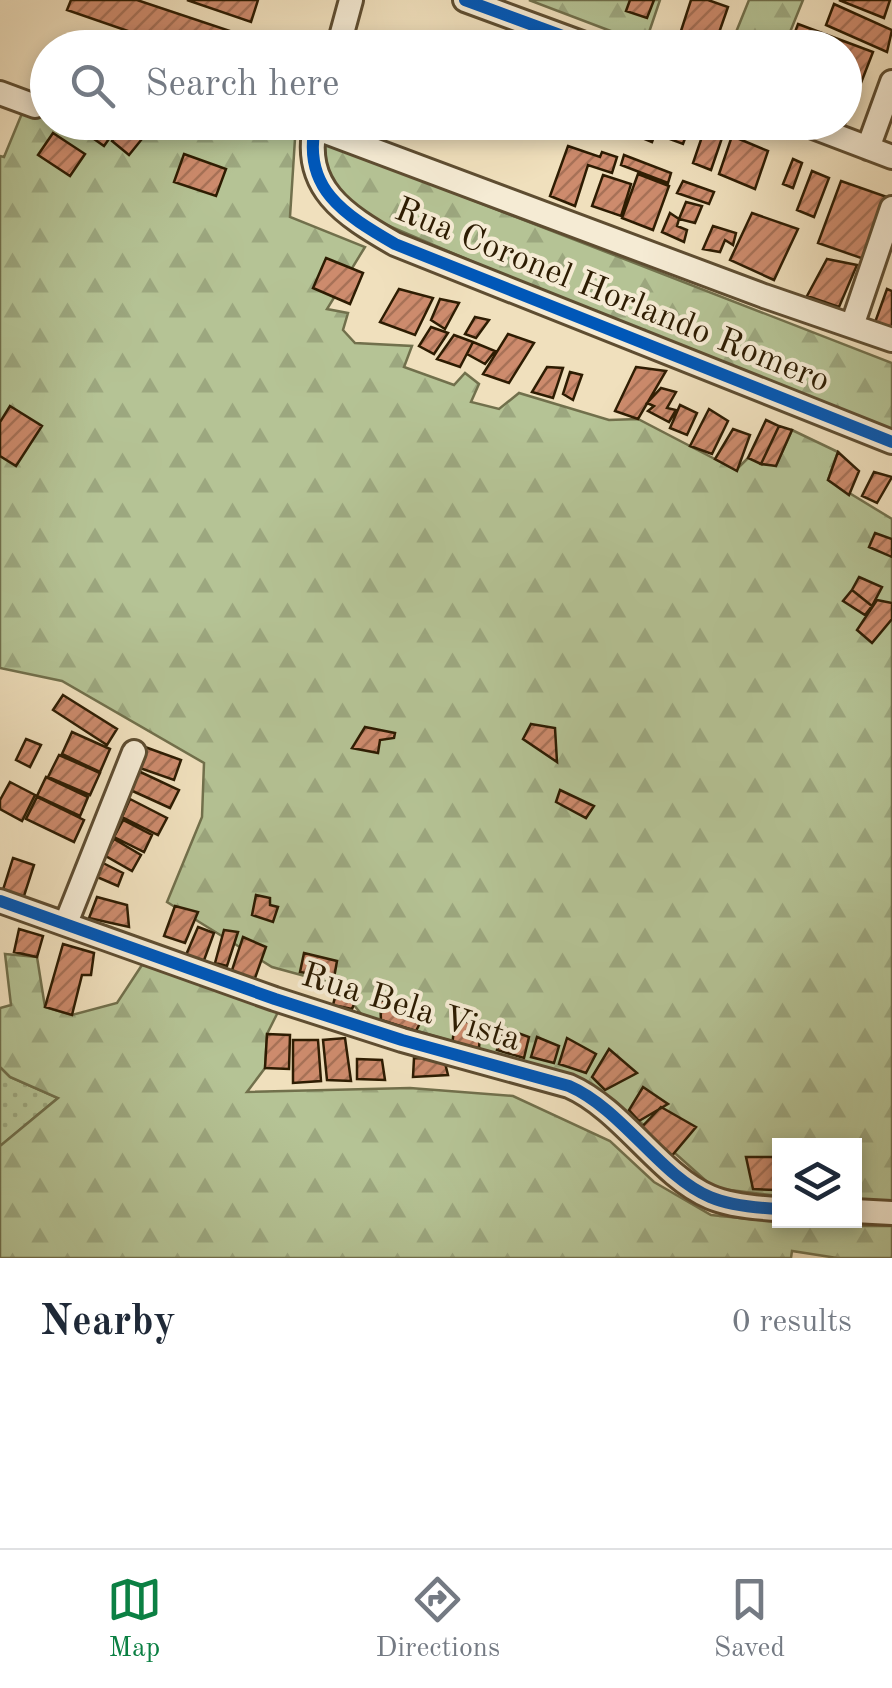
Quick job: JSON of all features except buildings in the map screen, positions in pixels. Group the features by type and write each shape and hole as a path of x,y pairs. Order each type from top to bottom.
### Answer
{"street":[{"path":"343,30 351,0"},
{"path":"465,0 546,30"},
{"path":"868,148 892,82"},
{"path":"0,93 30,104"},
{"name":"Rua Coronel Horlando Romero","path":"313,140 310,157 330,198 356,222 395,244 892,442"},
{"name":"Rua Coronel Horlando Romero","path":"354,140 764,296 892,340"},
{"path":"847,140 892,157"},
{"path":"852,326 892,208"},
{"path":"66,923 134,752"},
{"name":"Rua Bela Vista","path":"0,902 274,999 402,1040 569,1086 589,1095 680,1177 708,1196 772,1207"},
{"path":"862,1212 892,1213"}],"green space":[{"path":"529,0 660,0 650,30 608,30"},
{"path":"749,0 803,0 791,30 737,30"},
{"path":"23,111 30,112 30,140 295,140 290,217 365,247 327,309 348,313 343,330 355,343 412,346 404,367 454,385 465,373 479,384 471,402 499,409 519,393 609,420 638,419 736,470 748,458 776,466 792,430 838,452 828,480 892,519 892,1202 862,1200 862,1138 772,1138 772,1195 714,1188 639,1121 579,1078 362,1015 338,985 272,967 167,902 202,817 204,763 62,681 0,668 0,156 4,157"},
{"path":"323,142 892,363 892,430 628,328 382,223 338,193 322,165"},
{"path":"5,954 37,957 45,1007 72,1015 117,1003 142,965 167,970 279,1010 267,1034 265,1068 247,1092 410,1088 513,1096 610,1141 654,1182 711,1215 772,1221 772,1228 892,1226 892,1258 837,1258 792,1251 791,1258 0,1258 0,1146 58,1098 10,1077 0,1067 0,1008 11,1005"},
{"path":"0,1067 10,1077 58,1098 0,1146"}],"cycle path":[{"path":"465,0 546,30"},
{"path":"314,140 315,165 331,197 359,222 395,244 892,442"},
{"path":"0,901 275,999 402,1040 569,1086 606,1110 692,1187 727,1203 772,1208"}]}
